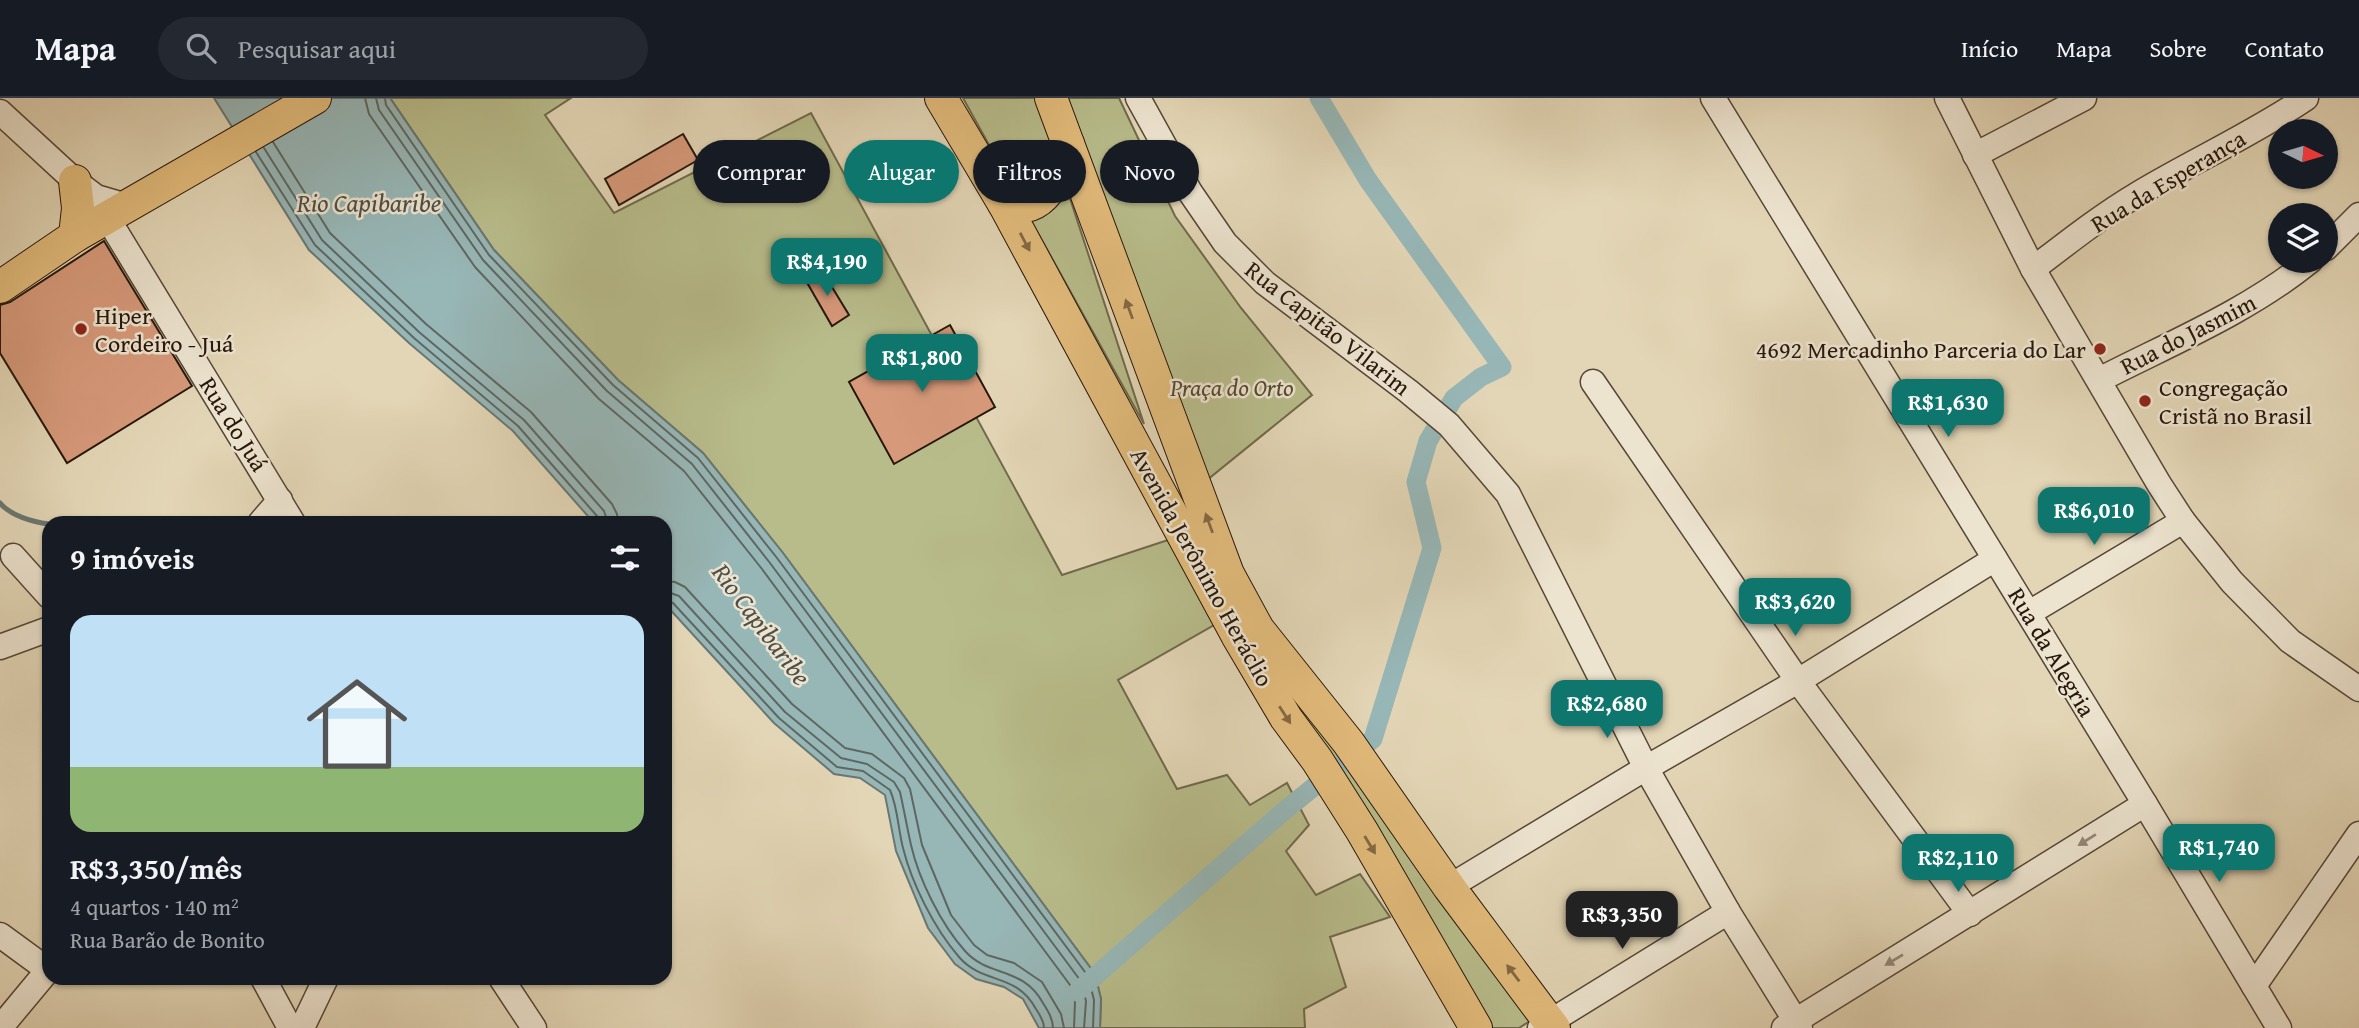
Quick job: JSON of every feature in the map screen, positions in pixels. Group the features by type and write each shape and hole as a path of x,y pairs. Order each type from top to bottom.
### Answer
{"main road":[{"path":"0,287 75,236 315,98"},
{"name":"Avenida Jerônimo Heráclio","path":"941,98 1004,204 1237,635 1286,718 1334,786 1428,942 1476,1028"},
{"name":"Avenida Jerônimo Heráclio","path":"1051,98 1067,140"},
{"path":"75,181 78,208 75,236"},
{"name":"Avenida Jerônimo Heráclio","path":"1086,192 1228,574 1258,629 1348,742 1548,1026"},
{"path":"1004,204 1014,207 1034,203"}],"street":[{"name":"Rua Capitão Vilarim","path":"1138,98 1190,192 1225,243 1265,283 1441,418 1508,494 1646,768 1792,1026"},
{"name":"Rua da Alegria","path":"1713,98 2029,613 2279,1028"},
{"path":"1947,98 2033,269 2158,484 2183,520 2232,582 2290,641 2359,688"},
{"path":"1975,155 2084,98"},
{"name":"Rua da Esperança","path":"2033,269 2098,219 2137,194 2265,124 2306,98"},
{"path":"0,112 75,181 119,213"},
{"name":"Rua do Juá","path":"119,213 289,516"},
{"path":"2338,236 2359,215"},
{"name":"Rua do Jasmim","path":"2099,380 2245,306 2272,291 2295,273"},
{"path":"1593,382 1798,681 1970,914"},
{"path":"266,516 281,500"},
{"path":"2029,613 2183,520"},
{"path":"13,556 42,588"},
{"path":"1449,887 1646,768 1798,681 1995,559"},
{"path":"0,647 42,632"},
{"path":"1792,1026 2145,804"},
{"path":"2254,986 2359,834"},
{"path":"1548,1026 1728,912"},
{"path":"0,935 42,964"},
{"path":"0,1028 42,977"},
{"path":"267,985 290,1028"},
{"path":"302,1028 323,985"},
{"path":"506,985 534,1028"}],"green space":[{"path":"390,98 571,98 545,115 614,213 693,173 693,203 830,203 830,148 844,174 844,203 860,203 1062,575 1171,539 1214,625 1118,680 1177,789 1227,775 1250,805 1287,783 1309,825 1286,851 1316,895 1360,874 1390,917 1330,937 1346,987 1304,1009 1305,1028 1100,1028 1101,999 1095,974 783,553 703,453 618,380 494,250"},
{"path":"963,98 1037,98 1051,140 986,140"},
{"name":"Praça do Orto","path":"1064,98 1119,98 1139,140 1100,140 1100,194 1086,157 1086,140 1080,140"},
{"path":"811,113 826,140 758,140"},
{"path":"1021,203 1071,203 1144,424"},
{"name":"Praça do Orto","path":"1103,203 1169,203 1175,216 1241,308 1312,395 1207,480"},
{"path":"1284,689 1306,706 1530,1021 1519,1028 1492,1028"}],"water":[{"name":"Rio Capibaribe","path":"214,98 390,98 494,250 618,380 703,453 783,553 1095,974 1101,999 1100,1028 1039,1028 1023,999 1004,987 976,979 955,964 928,928 896,851 885,795 860,778 834,774 774,723 672,612 672,516 588,516 513,431 409,343 309,250"}],"building":[{"path":"683,134 693,151 693,163 619,205 605,179"},
{"name":"Hiper Cordeiro - Juá","path":"104,241 192,386 67,463 0,353 0,305 10,302"},
{"path":"821,269 849,315 832,326 805,279"},
{"path":"950,325 995,407 894,464 849,382"}],"waterway":[{"path":"1077,992 1284,811 1373,739 1432,548 1416,482 1428,441 1454,398 1481,377 1502,367 1368,180 1319,98"},
{"path":"0,503 23,518 42,523"}],"place":[{"name":"Hiper Cordeiro - Juá","path":"81,329"},
{"name":"4692 Mercadinho Parceria do Lar","path":"2100,349"},
{"name":"Congregação Cristã no Brasil","path":"2145,401"}]}
